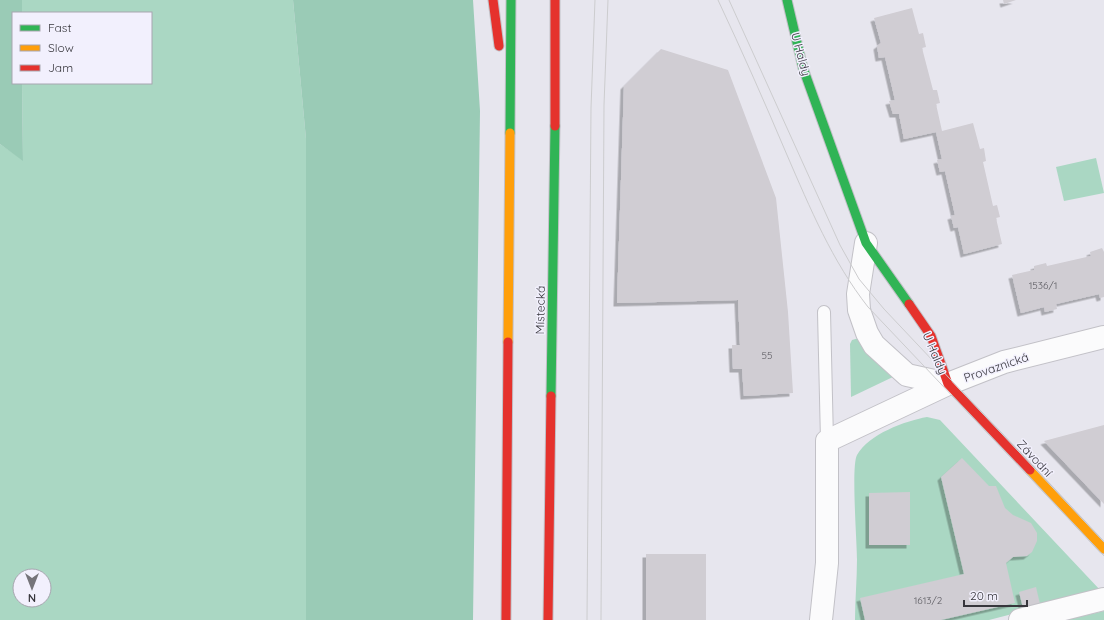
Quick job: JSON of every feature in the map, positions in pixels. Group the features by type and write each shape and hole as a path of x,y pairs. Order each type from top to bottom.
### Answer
{"main road":[{"path":"493,0 510,121"},
{"path":"506,620 511,0"},
{"name":"Místecká","path":"548,620 555,113 555,0"},
{"path":"555,113 564,0"},
{"name":"U Haldy","path":"786,0 803,68 866,243 930,336 948,384"},
{"name":"Závodní","path":"948,384 1104,549"}],"street":[{"name":"U Haldy","path":"866,243 858,294 859,310 867,333 874,344 907,374 948,384"},
{"name":"Provaznická","path":"827,440 948,384 1004,362 1104,337"},
{"path":"821,620 827,563 827,440"},
{"path":"1020,620 1104,598"}],"lane":[{"path":"824,312 827,440"}],"green space":[{"path":"0,0 22,0 22,12 12,12 12,84 22,84 23,161 0,144"},
{"path":"22,0 293,0 306,139 306,620 0,620 0,144 23,160 22,84 152,84 152,12 22,12"},
{"path":"293,0 473,0 480,111 473,620 306,620 306,139"},
{"path":"1096,158 1104,193 1064,201 1056,167"},
{"path":"859,338 895,376 851,397 850,344 852,340"},
{"path":"927,417 940,420 1101,591 989,620 855,620 857,559 854,474 857,455 870,441 888,430 898,425"},
{"path":"1104,611 1104,620 1066,620"}],"building":[{"path":"1003,0 1016,0 1004,4"},
{"path":"912,8 919,34 923,33 926,47 922,48 933,90 937,90 940,103 936,104 942,131 973,123 980,149 984,148 986,161 983,162 993,206 997,205 1000,217 996,218 1002,244 964,254 958,227 954,228 951,216 955,215 945,171 940,172 937,160 942,159 936,132 904,139 899,114 893,114 889,101 895,100 885,57 879,58 877,46 881,43 874,18"},
{"path":"661,49 728,70 776,198 788,312 793,393 744,396 742,369 733,369 732,345 740,345 738,300 617,303 624,86"},
{"path":"1102,248 1104,252 1104,297 1100,298 1099,294 1056,304 1057,309 1045,312 1044,307 1021,313 1012,275 1034,270 1034,266 1046,263 1047,266 1091,256 1090,252"},
{"path":"1104,425 1104,504 1044,441"},
{"path":"962,458 989,486 996,486 1005,508 1013,515 1031,523 1037,533 1037,541 1032,552 1027,556 1013,557 1006,563 1015,603 941,620 865,620 860,598 964,574 941,477"},
{"path":"910,492 910,545 869,545 869,493"},
{"path":"646,554 706,554 706,620 646,620"},
{"path":"1036,587 1040,604 1023,608 1019,592"}],"tram line":[{"path":"587,620 591,108 595,0"},
{"path":"601,620 604,105 608,0"},
{"path":"718,0 813,214 843,271 855,289 868,307 1104,556"},
{"path":"729,0 840,245 859,279 884,309 1104,542"}],"traffic: fast":[{"path":"510,133 511,0"},
{"path":"787,0 803,68 866,243 909,304"},
{"path":"551,396 555,126"}],"traffic: slow":[{"path":"508,342 510,133"},
{"path":"1030,470 1104,549"}],"traffic: jam":[{"path":"493,0 499,46"},
{"path":"555,0 555,126"},
{"path":"909,304 931,336 948,384 1030,470"},
{"path":"506,620 508,342"},
{"path":"548,620 551,396"}]}
